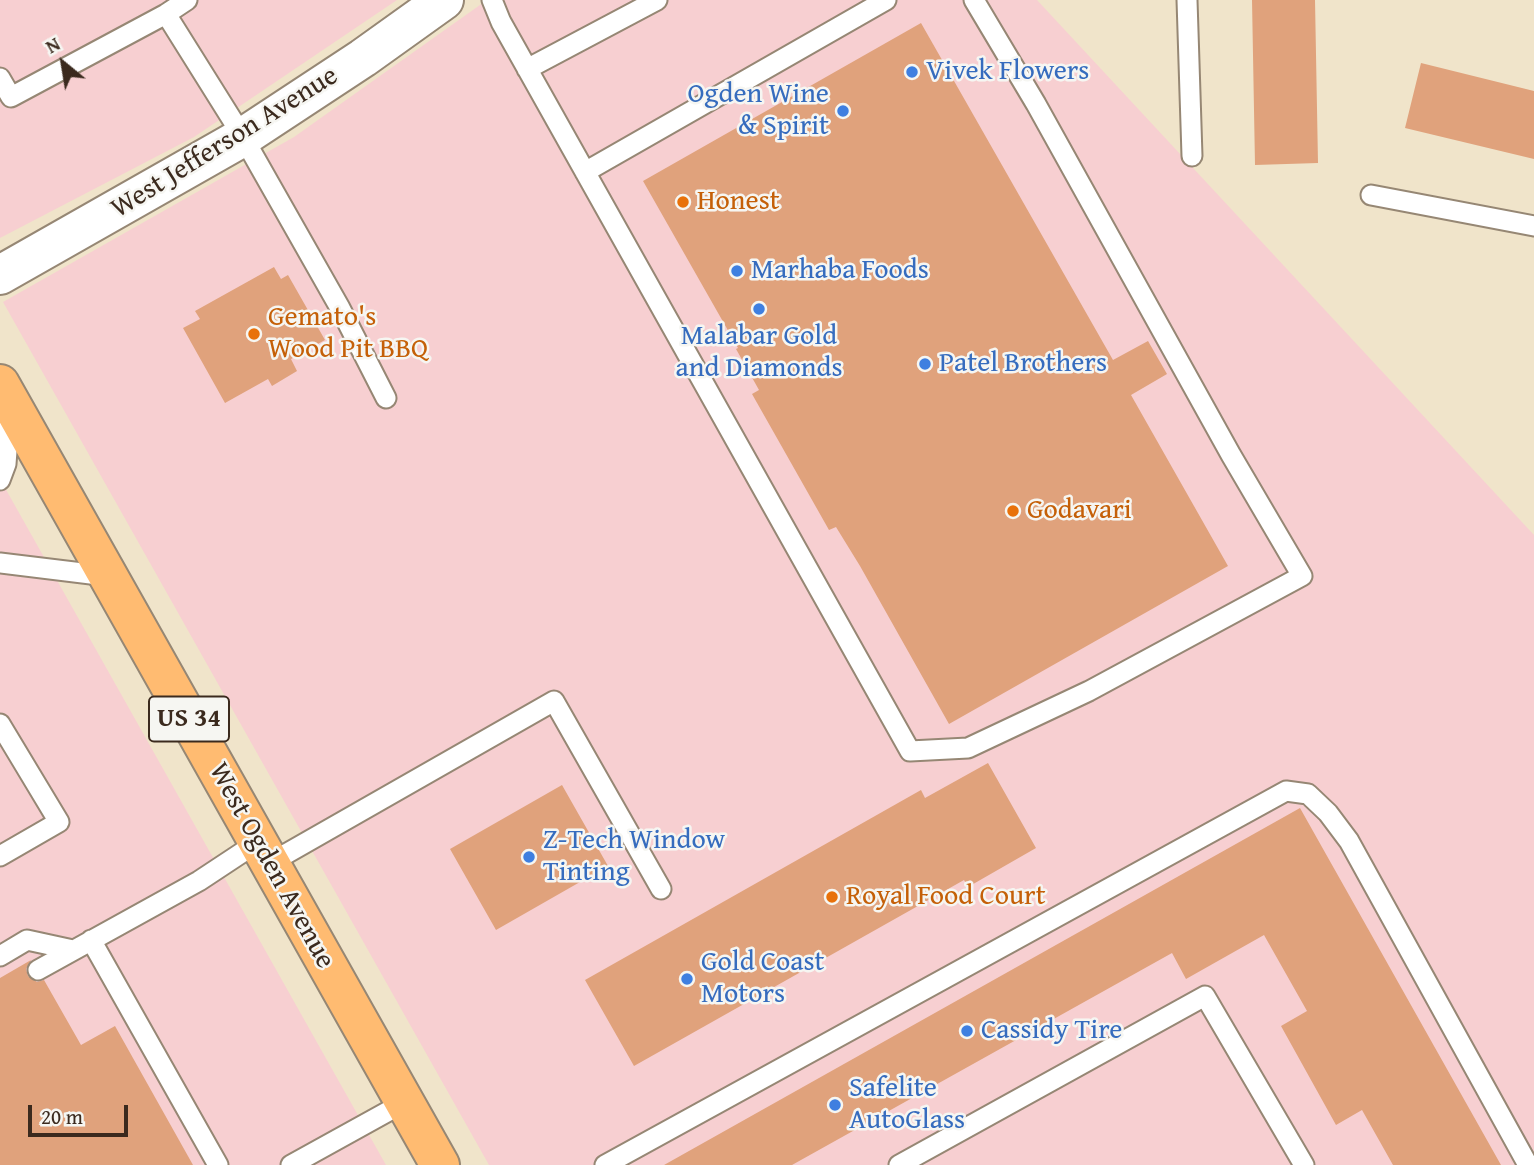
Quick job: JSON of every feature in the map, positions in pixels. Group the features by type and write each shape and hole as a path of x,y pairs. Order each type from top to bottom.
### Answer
{"main road":[{"name":"West Ogden Avenue","path":"6,393 440,1165"}],"street":[{"name":"West Jefferson Avenue","path":"0,275 243,137 363,58 444,0"}],"lane":[{"path":"0,78 11,97 166,14 187,0"},
{"path":"492,0 527,69 910,751 968,748 1089,691 1302,576 1231,456 1036,104 974,0"},
{"path":"527,69 657,0"},
{"path":"585,172 886,0"},
{"path":"1187,0 1192,156"},
{"path":"166,14 243,137 340,308 386,398"},
{"path":"1371,195 1534,226"},
{"path":"0,480 6,464 6,393"},
{"path":"0,563 107,576"},
{"path":"38,970 199,881 264,852 554,701 661,889"},
{"path":"0,724 59,822 0,856"},
{"path":"605,1165 1286,791 1308,794 1328,813 1349,841 1528,1165"},
{"path":"0,956 27,940 82,945"},
{"path":"82,945 218,1165"},
{"path":"913,1162 1205,996 1304,1165"},
{"path":"291,1165 405,1102"}],"shaded area":[{"path":"0,0 397,0 194,137 0,238"},
{"path":"487,0 1037,0 1534,535 1534,1165 489,1165 3,302 294,137"},
{"path":"0,479 386,1165 0,1165"}],"building":[{"path":"1252,0 1315,0 1318,163 1255,165"},
{"path":"921,23 1113,360 1148,341 1167,374 1131,395 1228,566 949,724 860,566 836,527 829,530 752,394 759,390 736,349 738,348 643,181"},
{"path":"1421,63 1534,91 1534,159 1405,128"},
{"name":"Gemato's Wood Pit BBQ","path":"274,267 281,279 288,275 325,340 291,359 297,371 272,386 268,379 225,403 183,328 200,319 195,311"},
{"path":"988,763 1036,848 968,887 964,880 634,1066 585,980 921,790 925,798"},
{"name":"Z-Tech Window Tinting","path":"562,785 608,866 496,930 450,849"},
{"path":"1300,808 1501,1165 1393,1165 1362,1110 1336,1125 1281,1026 1307,1011 1264,935 1186,979 1172,953 792,1165 664,1165"},
{"path":"31,960 26,969 28,976 37,982 44,980 81,1045 115,1026 193,1165 0,1165 0,978"}],"place":[{"name":"Vivek Flowers","path":"912,72"},
{"name":"Ogden Wine & Spirit","path":"843,111"},
{"name":"Honest","path":"683,202"},
{"name":"Marhaba Foods","path":"737,271"},
{"name":"Malabar Gold and Diamonds","path":"759,309"},
{"name":"Gemato's Wood Pit BBQ","path":"254,334"},
{"name":"Patel Brothers","path":"925,364"},
{"name":"Godavari","path":"1013,511"},
{"name":"Z-Tech Window Tinting","path":"529,857"},
{"name":"Royal Food Court","path":"832,897"},
{"name":"Gold Coast Motors","path":"687,979"},
{"name":"Cassidy Tire","path":"967,1031"},
{"name":"Safelite AutoGlass","path":"835,1105"}]}
